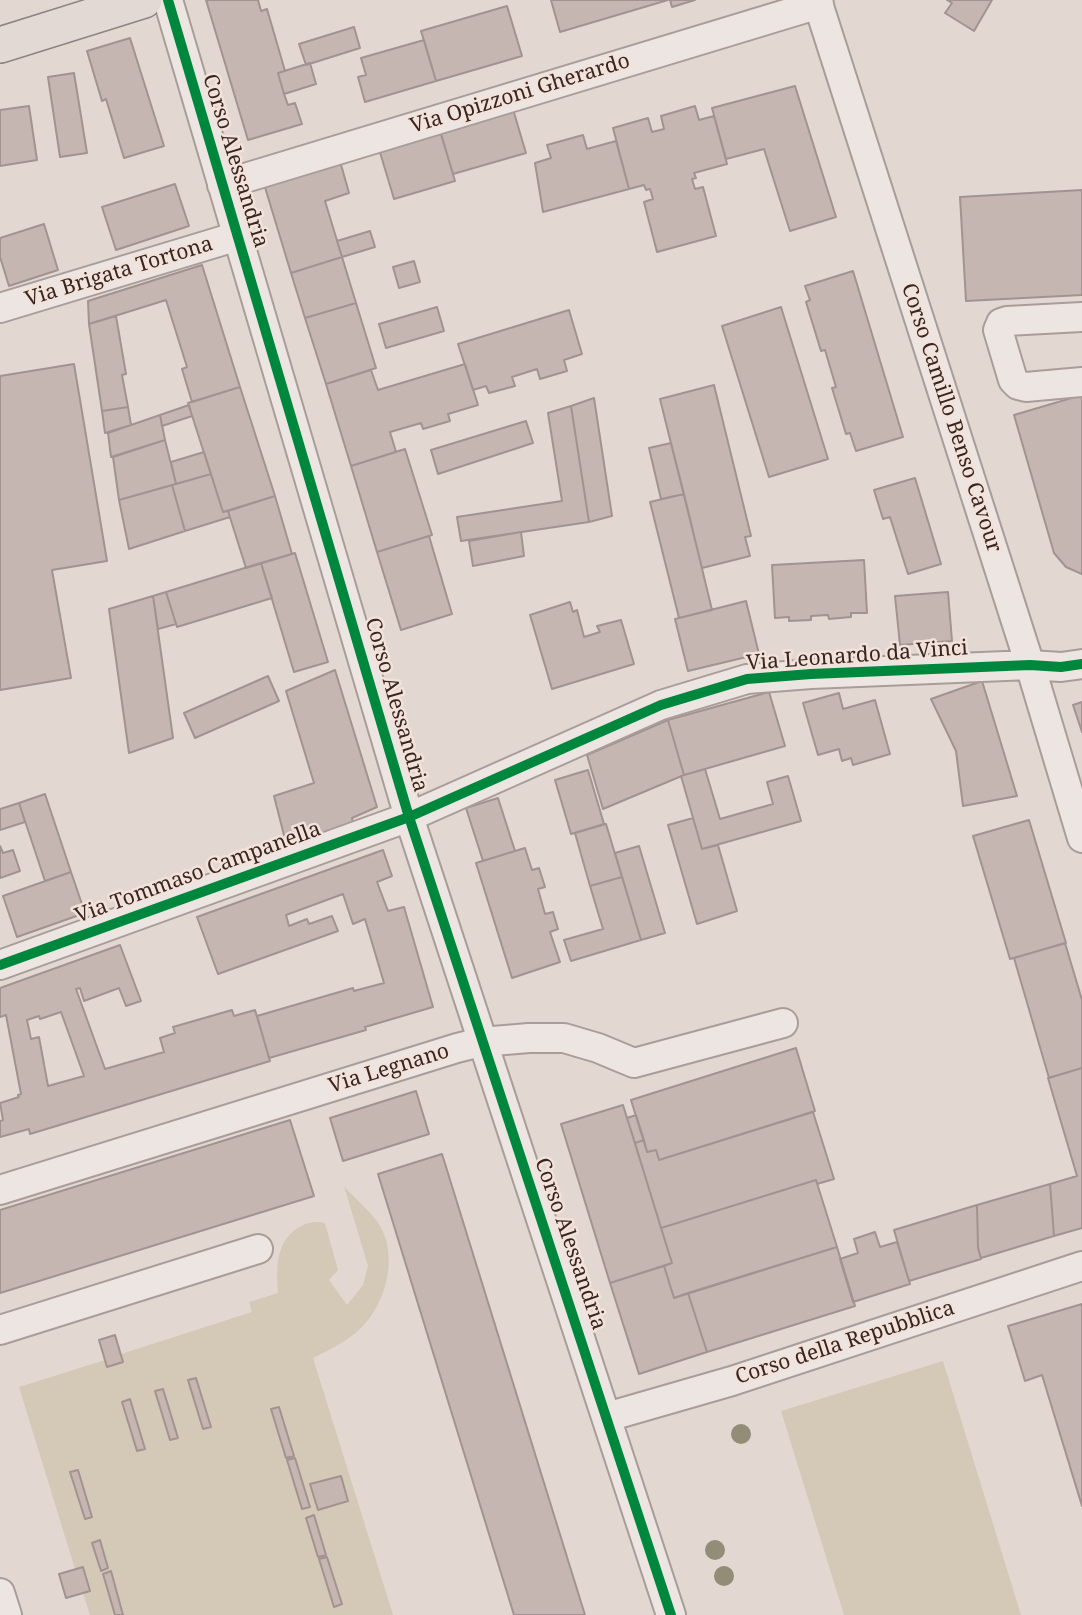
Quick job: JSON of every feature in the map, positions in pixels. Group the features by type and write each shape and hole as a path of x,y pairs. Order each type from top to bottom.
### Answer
{"main road":[{"path":"0,45 144,0"}],"street":[{"name":"Corso Alessandria","path":"168,0 409,817 671,1615"},
{"name":"Via Opizzoni Gherardo","path":"222,185 818,2"},
{"name":"Corso Camillo Benso Cavour","path":"818,2 1030,665 1082,838"},
{"name":"Via Brigata Tortona","path":"0,308 238,236"},
{"path":"1082,317 1007,321 1001,323 998,330 1013,380 1018,385 1026,387 1082,382"},
{"name":"Via Leonardo da Vinci","path":"409,817 661,705 747,679 811,674 1030,665 1061,667 1082,664"},
{"name":"Via Tommaso Campanella","path":"0,965 409,817"},
{"name":"Via Legnano","path":"0,1190 481,1042 564,1038 634,1063 783,1023"},
{"path":"0,1330 258,1249"},
{"name":"Corso della Repubblica","path":"607,1417 732,1381 1082,1266"},
{"path":"0,1593 7,1615"}],"shaded area":[{"path":"344,1186 380,1226 386,1239 389,1267 382,1295 368,1320 343,1342 313,1358 393,1615 90,1615 83,1593 90,1591 84,1567 75,1569 19,1387 105,1360 107,1367 123,1362 121,1354 252,1312 249,1302 278,1293 279,1254 284,1243 298,1227 311,1222 325,1223 338,1270 329,1280 347,1305 363,1285 368,1266"},
{"path":"943,1361 1021,1615 844,1615 781,1411"}],"building":[{"path":"206,0 258,0 261,11 267,9 285,71 278,73 284,94 288,105 295,103 302,124 248,140"},
{"path":"551,0 668,0 560,32"},
{"path":"670,0 695,0 672,7"},
{"path":"947,0 992,0 974,31 945,13 952,3"},
{"path":"507,6 522,56 436,81 421,31"},
{"path":"354,27 360,48 306,65 299,44"},
{"path":"130,38 164,146 124,158 106,99 102,101 87,51"},
{"path":"424,40 436,81 365,102 358,77 366,75 361,58"},
{"path":"310,63 316,84 284,94 278,73"},
{"path":"74,73 87,153 60,157 48,77"},
{"path":"795,86 836,217 790,231 764,149 726,159 712,108"},
{"path":"29,106 37,160 0,166 0,110"},
{"path":"512,106 526,153 453,174 439,127"},
{"path":"695,106 699,120 714,116 727,164 694,173 696,178 692,179 695,189 703,187 716,236 657,252 644,202 653,199 650,189 646,190 644,185 629,189 613,128 648,118 652,132 664,129 661,116"},
{"path":"440,131 455,181 394,199 379,149"},
{"path":"583,135 587,149 616,141 629,189 543,212 535,163 551,158 547,145"},
{"path":"340,161 349,193 325,201 342,257 291,273 264,184"},
{"path":"175,184 189,226 116,250 102,207"},
{"path":"1082,190 1082,295 966,301 960,197"},
{"path":"44,224 58,270 9,286 0,257 0,238"},
{"path":"370,231 375,247 342,257 337,241"},
{"path":"342,257 356,303 305,318 291,273"},
{"path":"414,261 420,282 399,288 393,267"},
{"path":"202,265 240,387 192,402 182,369 187,367 166,300 89,324 88,301"},
{"path":"853,271 903,437 856,451 850,433 846,434 832,388 836,387 825,350 821,351 806,302 810,300 805,286"},
{"path":"356,303 376,368 326,384 305,318"},
{"path":"437,307 444,331 386,348 379,324"},
{"path":"781,307 828,459 769,477 722,326"},
{"path":"569,310 582,354 564,360 567,371 540,379 537,369 512,377 515,386 489,393 486,386 473,390 458,344"},
{"path":"116,316 126,374 122,375 128,407 102,411 89,324"},
{"path":"74,364 107,561 52,570 71,678 0,690 0,376"},
{"path":"465,364 478,405 448,414 450,421 423,429 421,423 390,432 396,452 351,466 326,384 371,370 378,390"},
{"path":"714,385 751,536 745,537 750,556 702,568 660,399"},
{"path":"240,387 275,496 223,512 188,403"},
{"path":"1082,395 1082,574 1066,567 1054,553 1014,415"},
{"path":"594,398 612,516 589,522 571,406"},
{"path":"189,405 192,416 162,426 160,415"},
{"path":"571,406 589,522 461,541 457,517 562,501 548,413"},
{"path":"128,407 131,425 105,433 102,411"},
{"path":"160,415 165,440 111,457 108,433"},
{"path":"526,421 533,443 438,474 431,450"},
{"path":"165,440 176,484 119,500 113,457"},
{"path":"671,443 684,494 661,499 649,448"},
{"path":"405,449 432,535 377,552 351,466"},
{"path":"204,452 211,474 176,484 171,462"},
{"path":"211,474 223,512 228,511 230,517 185,531 172,485"},
{"path":"915,478 941,564 908,574 890,517 883,519 874,490"},
{"path":"172,485 185,531 129,549 119,500"},
{"path":"684,494 712,610 679,618 650,502"},
{"path":"275,496 292,554 246,568 228,511"},
{"path":"521,532 524,556 473,566 469,541"},
{"path":"429,536 452,614 401,630 377,552"},
{"path":"295,553 328,662 294,672 261,563"},
{"path":"864,560 867,613 851,613 851,617 829,619 828,615 811,616 811,620 789,621 789,617 775,618 772,565"},
{"path":"261,563 272,598 177,627 166,592"},
{"path":"166,592 176,624 158,629 153,596"},
{"path":"948,592 952,641 900,645 895,596"},
{"path":"153,596 173,738 129,753 109,609"},
{"path":"746,601 759,654 688,671 675,619"},
{"path":"570,602 573,612 577,610 584,637 600,632 597,626 621,620 634,664 552,689 530,615"},
{"path":"335,670 377,807 352,818 353,823 287,847 274,796 314,783 286,691"},
{"path":"268,676 279,701 195,738 184,713"},
{"path":"982,681 1017,796 963,806 956,751 931,699"},
{"path":"769,692 785,746 684,775 668,720"},
{"path":"839,693 843,709 875,700 890,754 853,765 851,758 842,761 839,749 818,755 803,703"},
{"path":"1082,702 1082,732 1073,705"},
{"path":"668,720 684,775 603,809 587,755"},
{"path":"705,769 720,819 773,804 767,782 788,776 801,821 702,849 681,776"},
{"path":"588,770 604,824 571,834 555,780"},
{"path":"45,794 71,872 45,881 19,803"},
{"path":"498,798 515,851 483,861 466,808"},
{"path":"19,803 25,822 0,830 0,809"},
{"path":"693,818 702,849 718,845 737,911 697,924 668,825"},
{"path":"1029,820 1066,943 1010,959 973,836"},
{"path":"606,824 622,877 590,886 575,833"},
{"path":"0,846 3,853 13,850 20,871 0,878"},
{"path":"639,846 665,933 641,940 615,853"},
{"path":"525,848 532,870 539,868 545,887 538,889 545,914 553,912 558,929 550,932 560,962 512,978 476,863"},
{"path":"383,850 392,876 377,882 388,911 404,907 433,1007 269,1058 257,1016 353,988 354,991 384,983 365,919 353,924 343,894 286,915 289,926 307,919 309,924 332,916 338,931 218,974 197,917"},
{"path":"71,872 85,913 17,937 3,896"},
{"path":"622,877 641,940 571,961 564,940 603,929 590,886"},
{"path":"1065,943 1082,1000 1082,1068 1049,1078 1014,958"},
{"path":"120,945 141,1001 126,1006 119,988 84,1001 80,988 76,989 105,1069 164,1052 160,1038 175,1033 173,1027 232,1010 234,1016 255,1010 270,1061 30,1134 29,1129 0,1137 0,1121 3,1120 0,1103 21,1094 6,1015 0,1017 0,988","holes":["61,1012 84,1076 48,1086 39,1037 31,1039 27,1020"]},
{"path":"796,1048 815,1111 659,1160 656,1150 647,1152 631,1100"},
{"path":"1082,1068 1082,1228 1054,1236 1050,1184 1077,1176 1048,1078"},
{"path":"416,1091 429,1134 343,1161 330,1118"},
{"path":"623,1105 672,1263 610,1283 561,1124"},
{"path":"813,1112 834,1179 817,1184 816,1180 661,1228 635,1143 644,1140 647,1152 656,1150 659,1160"},
{"path":"636,1115 644,1140 635,1143 627,1118"},
{"path":"290,1120 314,1196 0,1293 0,1210"},
{"path":"442,1154 585,1615 514,1615 378,1174"},
{"path":"816,1180 837,1247 674,1298 664,1266 672,1263 661,1228"},
{"path":"1050,1184 1054,1236 981,1258 978,1248 977,1205"},
{"path":"977,1205 978,1248 981,1259 909,1281 894,1230"},
{"path":"875,1232 880,1247 897,1242 910,1284 853,1302 840,1259 858,1253 854,1239"},
{"path":"837,1247 855,1306 707,1352 688,1293"},
{"path":"664,1266 674,1298 688,1293 707,1352 639,1374 610,1283"},
{"path":"1082,1304 1082,1506 1042,1375 1025,1381 1008,1326"},
{"path":"115,1335 123,1362 107,1367 99,1340"},
{"path":"196,1378 211,1427 203,1429 188,1380"},
{"path":"163,1389 178,1438 170,1440 155,1391"},
{"path":"130,1399 145,1449 137,1451 122,1402"},
{"path":"279,1407 294,1456 286,1458 271,1409"},
{"path":"295,1458 310,1507 302,1509 287,1460"},
{"path":"78,1470 92,1517 85,1519 70,1472"},
{"path":"341,1476 348,1501 318,1510 310,1484"},
{"path":"314,1515 326,1555 318,1557 306,1518"},
{"path":"100,1540 108,1568 101,1571 92,1543"},
{"path":"327,1557 342,1604 334,1607 319,1559"},
{"path":"83,1567 90,1591 66,1598 59,1574"},
{"path":"111,1571 123,1615 115,1615 103,1574"}],"cycle path":[{"path":"168,0 409,817 671,1615"},
{"path":"0,965 409,817 661,705 747,679 811,674 1030,665 1061,667 1082,664"}]}
